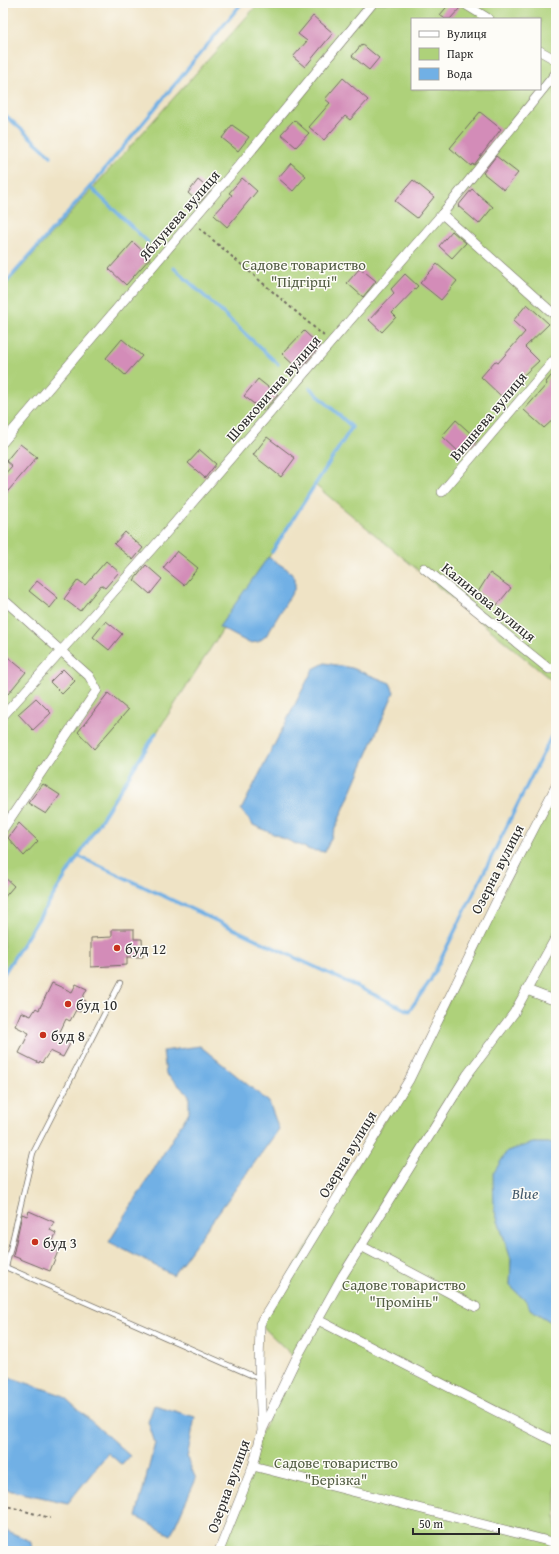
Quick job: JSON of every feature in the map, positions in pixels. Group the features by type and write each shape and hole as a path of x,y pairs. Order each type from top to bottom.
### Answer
{"street":[{"name":"Яблунева вулиця","path":"3,442 192,221 373,3"},
{"path":"463,3 487,18"},
{"path":"541,51 556,60"},
{"name":"Шовковична вулиця","path":"3,716 166,533 442,214 556,73"},
{"path":"442,214 556,316"},
{"name":"Вишнева вулиця","path":"442,492 556,358"},
{"name":"Калинова вулиця","path":"424,568 549,669 556,668"},
{"path":"3,599 62,650 89,676 97,690 3,829"},
{"name":"Озерна вулиця","path":"219,1551 252,1466 262,1431 260,1324 409,1080 499,896 556,786"},
{"path":"262,1431 296,1359 361,1246 467,1076 514,1013 556,938"},
{"path":"527,990 556,1001"},
{"path":"361,1246 476,1307"},
{"path":"318,1320 556,1442"},
{"path":"252,1466 556,1543"}],"lane":[{"path":"120,983 33,1152 4,1267 260,1379"}],"path":[{"path":"192,221 331,342"},
{"path":"3,1505 50,1518"}],"green space":[{"name":"Садове товариство \"Підгірці\"","path":"259,3 556,3 556,684 315,485 3,973 3,288"},
{"name":"Садове товариство \"Промінь\"","path":"556,786 556,1143 533,1143 494,1209 511,1259 510,1286 527,1302 530,1309 556,1325 556,1551 219,1551 262,1431 296,1359 260,1324 409,1080"}],"water":[{"path":"268,557 287,569 295,578 295,588 266,636 258,642 249,643 219,627"},
{"path":"325,663 352,668 390,683 394,692 325,852 310,850 253,825 241,810 313,669"},
{"path":"200,1046 269,1102 279,1129 173,1275 109,1242 189,1112 189,1095 166,1074 163,1051"},
{"name":"Blue","path":"533,1143 556,1143 556,1325 530,1309 527,1302 510,1286 511,1259 494,1209 493,1174 507,1151"},
{"path":"3,1375 62,1395 130,1456 122,1465 108,1453 68,1503 3,1489"},
{"path":"154,1405 195,1417 187,1458 196,1479 171,1535 136,1517 155,1443 148,1422"},
{"path":"3,1529 30,1541 34,1551 3,1551"}],"building":[{"path":"450,3 457,3 460,8 451,18 444,18 440,15"},
{"path":"313,16 333,33 305,67 293,57 307,41 298,34"},
{"path":"362,44 379,58 369,70 352,56"},
{"path":"343,78 368,100 350,120 345,116 324,140 309,127 330,103 325,99"},
{"path":"480,112 501,129 474,165 472,164 471,166 450,148"},
{"path":"294,120 309,133 296,147 281,134"},
{"path":"232,125 249,137 238,151 222,138"},
{"path":"496,156 518,173 504,190 483,173"},
{"path":"291,163 306,176 293,191 278,178"},
{"path":"242,178 257,191 227,227 214,215 232,195 229,193"},
{"path":"198,180 210,190 199,203 188,193"},
{"path":"413,180 434,197 417,218 395,201"},
{"path":"472,189 493,207 479,224 458,206"},
{"path":"452,231 466,243 452,258 439,246"},
{"path":"133,242 150,258 126,285 109,269"},
{"path":"437,264 457,281 441,300 420,283"},
{"path":"360,268 376,281 363,297 347,283"},
{"path":"405,274 418,286 392,313 396,317 382,332 369,320 394,293 391,289"},
{"path":"527,304 549,324 525,347 539,361 501,396 481,377 495,361 498,363 525,332 513,321"},
{"path":"304,331 320,346 299,370 282,354"},
{"path":"122,339 142,356 125,375 106,358"},
{"path":"556,370 556,417 544,428 524,410 547,384 546,382"},
{"path":"258,379 278,395 263,411 244,396"},
{"path":"456,420 478,440 462,455 442,436"},
{"path":"267,437 295,458 281,477 253,455"},
{"path":"20,444 37,457 3,497 3,476 12,466 6,461"},
{"path":"200,450 216,464 205,478 188,463"},
{"path":"125,532 143,548 133,560 114,544"},
{"path":"177,551 198,568 184,585 163,568"},
{"path":"106,561 119,572 105,588 101,585 80,611 64,599 78,580 85,585"},
{"path":"146,565 162,579 150,594 134,580"},
{"path":"490,573 511,588 497,605 478,592"},
{"path":"37,581 58,598 50,608 29,591"},
{"path":"106,621 122,634 109,650 93,637"},
{"path":"3,653 26,672 8,694 3,690"},
{"path":"63,669 75,681 62,694 50,682"},
{"path":"108,693 128,710 94,749 78,732"},
{"path":"36,698 51,713 33,730 18,714"},
{"path":"43,784 60,795 46,814 28,803"},
{"path":"19,823 38,841 24,856 8,838"},
{"path":"3,876 14,886 3,899"},
{"name":"буд 12","path":"112,929 134,929 134,939 142,939 143,957 127,957 127,965 91,967 91,938 112,937"},
{"path":"52,983 72,992 76,984 87,989 82,999 86,1001 80,1012 76,1010 70,1021 66,1019 57,1038 70,1044 63,1057 50,1051 42,1063 40,1061 39,1063 19,1053 29,1033 15,1026 21,1012 31,1016 36,1008 39,1010"},
{"name":"буд 3","path":"29,1211 54,1222 50,1230 56,1233 53,1241 61,1244 50,1271 13,1256 22,1214 27,1216"}],"waterway":[{"path":"3,286 90,187 242,3"},
{"path":"3,113 51,156"},
{"path":"90,187 148,242"},
{"path":"174,268 278,364"},
{"path":"272,552 352,427 310,388"},
{"path":"78,856 409,1011 430,981 556,727"},
{"path":"3,975 156,733"}],"place":[{"name":"буд 12","path":"117,948"},
{"name":"буд 10","path":"68,1004"},
{"name":"буд 8","path":"43,1035"},
{"name":"буд 3","path":"35,1242"}],"park label":[{"name":"Садове товариство \"Берізка\"","path":"336,1470"}]}
